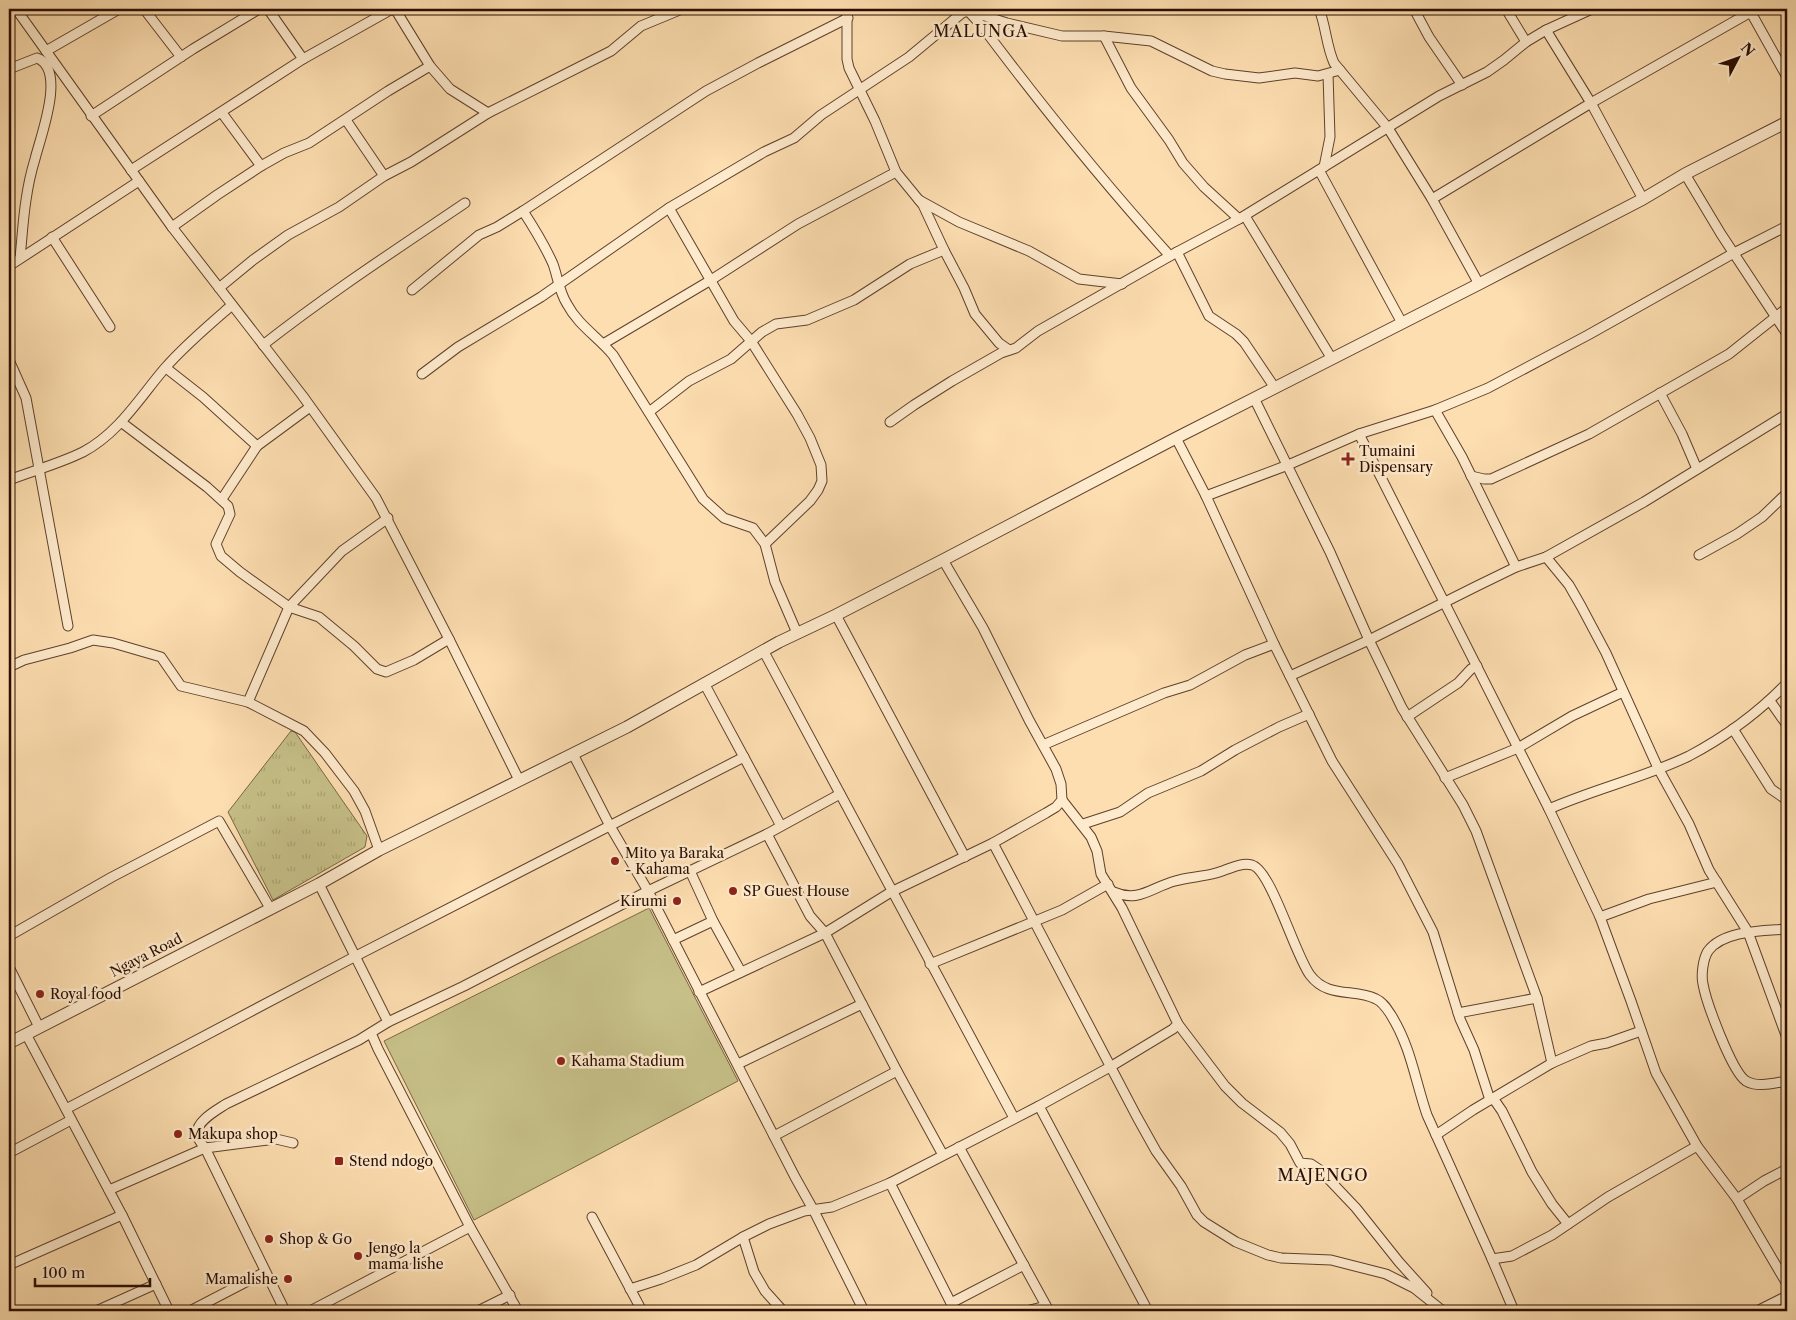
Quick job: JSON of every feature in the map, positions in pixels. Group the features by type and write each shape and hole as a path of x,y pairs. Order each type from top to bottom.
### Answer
{"street":[{"path":"16,9 172,227 310,407 376,498 388,518 519,780"},
{"path":"46,51 118,9"},
{"path":"144,9 181,57"},
{"path":"91,116 259,9"},
{"path":"268,9 303,60"},
{"path":"131,170 303,60 394,9 430,66 450,90 488,113"},
{"path":"658,9 664,17"},
{"path":"219,288 288,235 338,207 384,176 411,162 488,113 610,51 641,26 682,9"},
{"path":"1319,9 1324,21 1329,52 1334,62 1388,128 1432,199 1479,284"},
{"path":"1414,9 1429,37 1462,85"},
{"path":"1506,9 1526,42"},
{"path":"890,422 933,393 1001,353 1016,348 1038,331 1242,217 1439,96 1487,72 1526,42 1546,30 1592,9"},
{"path":"422,374 458,347 558,285 669,208 764,152 794,138 820,115 909,57 956,17 968,10 1007,23 1062,36 1104,36 1151,41 1212,71 1225,74 1259,78 1290,73 1318,76 1340,70"},
{"path":"968,10 1059,127 1114,193 1174,254 1209,316 1232,331 1244,342 1275,388"},
{"path":"1432,199 1590,103 1752,10 1787,77"},
{"path":"412,290 479,235 497,227 523,211 706,91 847,14 847,59 849,68 875,121 896,172 919,200 978,319 999,343 1009,350"},
{"path":"1546,30 1590,103 1643,199"},
{"path":"1104,36 1130,88 1169,140 1184,164 1204,187 1242,217 1332,359"},
{"path":"9,69 36,58 44,64 49,75 50,93 47,117 35,157 26,201 20,258"},
{"path":"172,227 260,166 284,153 309,143 430,66"},
{"path":"1328,74 1330,137 1321,168 1402,323"},
{"path":"222,112 260,166"},
{"path":"346,120 384,176"},
{"name":"Ngaya Road","path":"9,1043 318,884 379,850 628,727 763,650 836,615 1176,438 1479,284 1787,122"},
{"path":"604,344 711,280 798,224 896,172"},
{"path":"1685,174 1787,334"},
{"path":"9,266 139,181"},
{"path":"919,200 959,222 1029,251 1080,279 1122,284"},
{"path":"263,345 389,253 466,204"},
{"path":"669,208 734,322 751,341 797,414 816,451 822,473 820,486 810,501 765,544"},
{"path":"523,211 535,229 553,265 565,302 575,317 604,344 703,499 724,518 753,528 765,544 775,582 797,633"},
{"path":"1206,496 1359,434 1435,410 1488,388 1537,363 1734,253 1787,226"},
{"path":"52,237 110,327"},
{"path":"649,412 689,382 730,359 762,332 776,324 807,320 854,300 910,264 944,250"},
{"path":"9,480 84,451 121,422 166,368 196,337 232,306"},
{"path":"1471,476 1491,479 1589,434 1730,354 1787,308"},
{"path":"9,360 26,398 68,626"},
{"path":"166,368 210,403 257,446"},
{"path":"1660,393 1682,434 1697,469"},
{"path":"1254,398 1288,464 1369,640 1407,717 1463,805 1476,831 1538,998 1552,1064"},
{"path":"222,499 257,446 310,407"},
{"path":"1435,410 1471,476 1516,567"},
{"path":"1290,676 1369,640 1516,567 1546,557 1644,502 1787,414"},
{"path":"121,422 222,499 228,506 230,514 216,544 221,556 289,607 319,617 342,635 378,669 386,672 414,660 449,639"},
{"path":"1359,434 1550,809 1600,917 1656,1073 1697,1146 1737,1199 1787,1284"},
{"path":"1176,438 1206,496 1274,644 1332,761 1398,864 1433,932 1458,1013 1492,1099 1502,1111 1532,1172 1552,1204 1568,1224"},
{"path":"1699,555 1736,534 1762,516 1787,493"},
{"path":"248,702 289,607 342,550 388,518"},
{"path":"1546,557 1569,585 1577,599 1606,653 1658,768 1689,824 1706,863 1748,932 1784,1016 1787,1038"},
{"path":"943,560 983,628 1056,768 1061,784 1062,800 1092,837 1097,851 1099,868 1114,892 1178,1024 1226,1086 1242,1103 1284,1137 1295,1151 1300,1163 1315,1166 1326,1176 1356,1208 1399,1262 1444,1311"},
{"path":"836,615 965,857"},
{"path":"9,667 24,660 94,640 113,643 162,657 178,683 184,688 248,702 304,731 325,753 354,791 365,811 379,850"},
{"path":"1043,745 1164,693 1197,682 1244,655 1274,644"},
{"path":"763,650 1014,1118"},
{"path":"1407,717 1458,683 1471,669 1477,666"},
{"path":"704,683 781,826"},
{"path":"1550,809 1688,756 1733,729 1770,701 1787,683"},
{"path":"1445,778 1518,748 1572,716 1623,692"},
{"path":"1770,701 1787,726"},
{"path":"1083,824 1120,812 1148,793 1201,771 1235,750 1309,714"},
{"path":"1733,729 1771,789 1787,800"},
{"path":"573,754 610,826 648,891 738,1064 814,1211 862,1311"},
{"path":"66,1109 354,957 744,757"},
{"path":"285,1311 205,1148 197,1136 197,1131 203,1121 214,1111 371,1033 388,1022 464,986 648,891 767,834 840,794"},
{"path":"700,992 825,933 892,892 993,843 1056,807 1062,800"},
{"path":"9,936 112,876 219,820 270,908"},
{"path":"767,834 810,916 825,933 943,1155"},
{"path":"993,843 1156,1151 1182,1186 1197,1215 1204,1222 1236,1242 1268,1255 1281,1258 1331,1260 1386,1274 1414,1288 1444,1311"},
{"path":"1114,892 1122,896 1134,896 1179,880 1243,865 1256,867 1268,882 1290,934 1310,974 1317,982 1328,989 1373,997 1383,1004 1388,1011 1404,1039 1413,1063 1420,1095 1436,1135 1514,1311"},
{"path":"690,871 713,921 741,972"},
{"path":"1600,917 1649,899 1718,882"},
{"path":"318,884 388,1022"},
{"path":"930,964 1062,910 1108,884"},
{"path":"673,940 713,921"},
{"path":"1787,929 1748,932 1721,940 1708,951 1703,971 1704,989 1718,1030 1743,1079 1756,1085 1787,1081"},
{"path":"9,967 39,1027"},
{"path":"1458,1013 1538,998"},
{"path":"738,1064 862,1004"},
{"path":"630,1289 661,1280 696,1265 743,1237 804,1211 832,1207 890,1183 1110,1067 1178,1024"},
{"path":"1436,1135 1552,1064 1589,1047 1641,1031"},
{"path":"371,1033 470,1227 518,1311"},
{"path":"26,1034 122,1215 169,1311"},
{"path":"774,1136 897,1071"},
{"path":"1039,1106 1148,1311"},
{"path":"9,1153 71,1120"},
{"path":"109,1190 205,1148 276,1140 293,1143"},
{"path":"1492,1258 1512,1256 1552,1235 1608,1196 1697,1146"},
{"path":"959,1147 1047,1308 1026,1311"},
{"path":"1737,1199 1764,1181 1787,1169"},
{"path":"890,1183 953,1307 1024,1265"},
{"path":"9,1265 122,1215"},
{"path":"592,1217 642,1311"},
{"path":"310,1311 470,1227"},
{"path":"743,1237 754,1272 765,1291 783,1311"},
{"path":"190,1311 265,1272"},
{"path":"96,1311 156,1284"},
{"path":"478,1311 510,1295"},
{"path":"1757,1311 1787,1296"}],"green space":[{"path":"291,731 295,732 367,836 365,847 273,900 228,812"},
{"name":"Kahama Stadium","path":"649,908 738,1081 474,1220 384,1041"}],"place":[{"name":"Tumaini Dispensary","path":"1348,459"},
{"name":"Mito ya Baraka - Kahama","path":"615,861"},
{"name":"SP Guest House","path":"733,891"},
{"name":"Kirumi","path":"677,901"},
{"name":"Royal food","path":"40,994"},
{"name":"Kahama Stadium","path":"561,1061"},
{"name":"Makupa shop","path":"178,1134"},
{"name":"Stend ndogo","path":"339,1161"},
{"name":"Shop & Go","path":"269,1239"},
{"name":"Jengo la mama lishe","path":"358,1256"},
{"name":"Mamalishe","path":"288,1279"}],"district":[{"name":"MALUNGA","path":"981,31"},
{"name":"MAJENGO","path":"1323,1175"}]}
